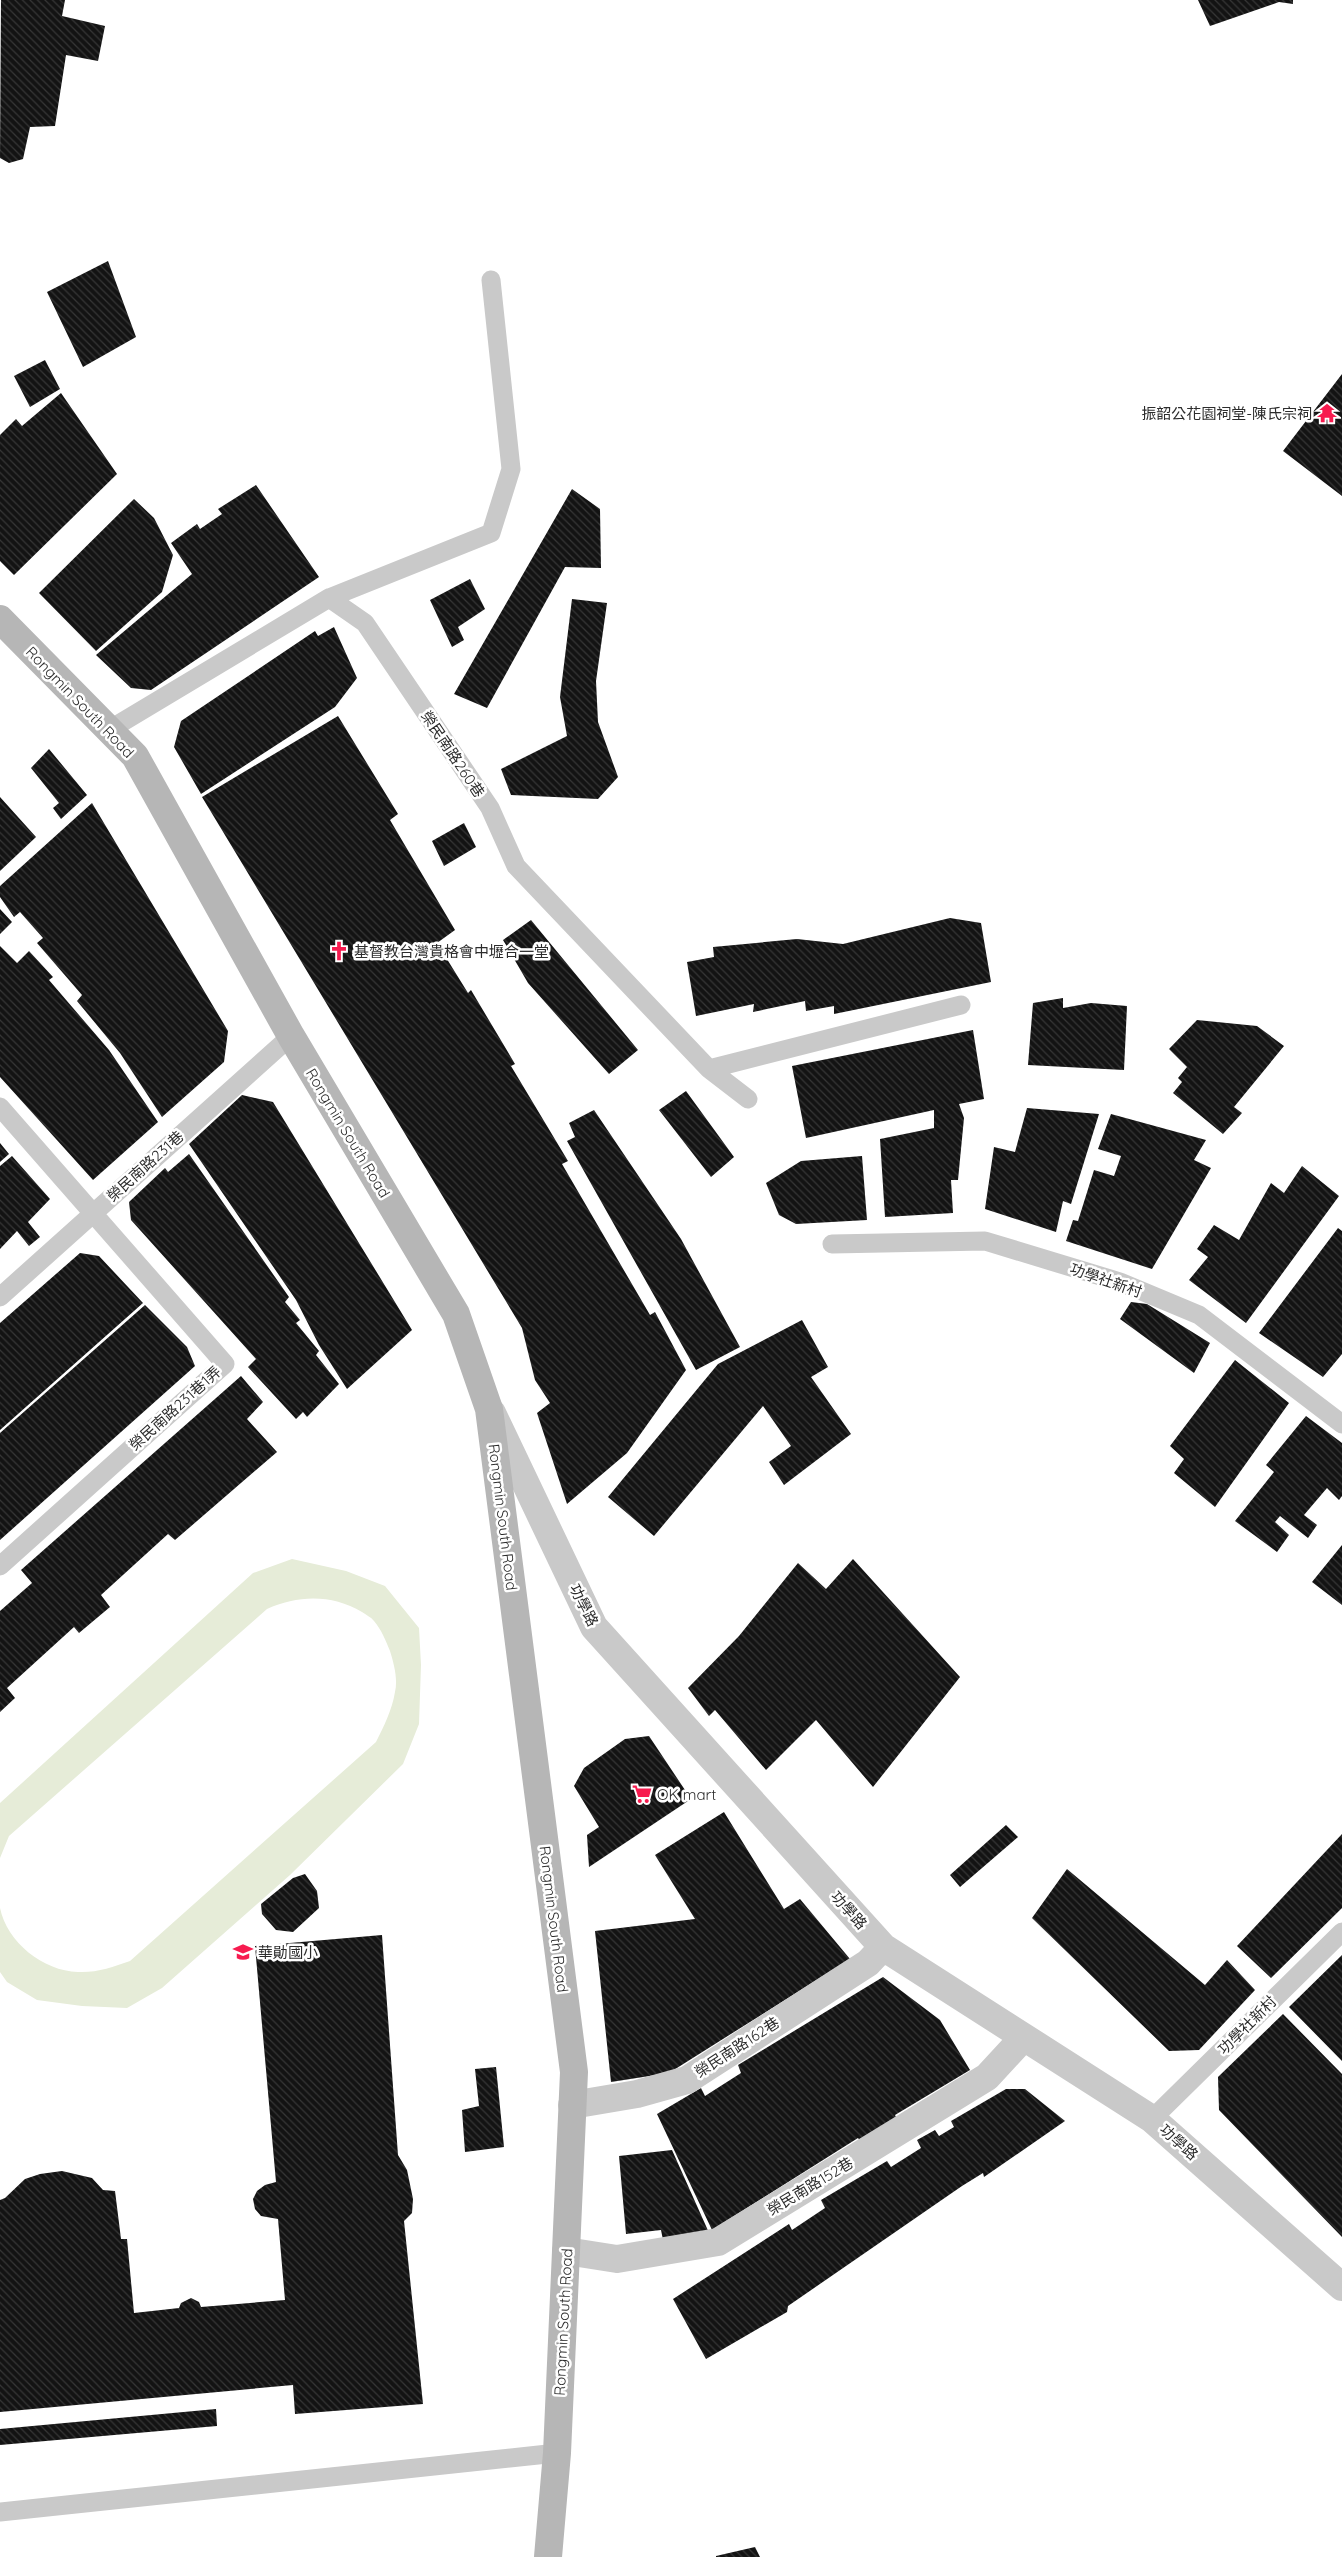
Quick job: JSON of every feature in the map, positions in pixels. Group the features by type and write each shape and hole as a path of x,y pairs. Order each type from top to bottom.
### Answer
{"street":[{"name":"Rongmin South Road","path":"0,619 135,756 291,1036 456,1314 489,1409 574,2072 557,2453 548,2557"},
{"name":"功學路","path":"489,1409 594,1627 883,1947 1152,2119 1342,2287"},
{"name":"榮民南路162巷","path":"572,2104 637,2094 687,2080 868,1963 883,1947"},
{"name":"榮民南路152巷","path":"566,2251 617,2259 718,2242 986,2077 1023,2038"}],"lane":[{"path":"109,730 329,598 491,533 511,469 490,280"},
{"name":"榮民南路260巷","path":"329,598 365,623 490,808 516,866 709,1069 748,1099"},
{"path":"709,1069 961,1006"},
{"name":"榮民南路231巷","path":"0,1297 291,1036"},
{"path":"0,1107 93,1213"},
{"name":"榮民南路231巷1弄","path":"0,1566 224,1364 93,1213"},
{"name":"功學社新村","path":"832,1244 985,1241 1120,1282 1199,1315 1342,1424"},
{"name":"功學社新村","path":"1152,2119 1342,1932"},
{"path":"0,2512 557,2453"}],"green space":[{"path":"292,1559 346,1571 385,1586 419,1628 421,1665 419,1724 403,1764 290,1875 162,1988 127,2008 82,2006 37,2000 7,1982 0,1972 0,1908 10,1932 19,1943 28,1952 52,1966 78,1972 91,1972 130,1961 376,1742 390,1712 396,1687 396,1677 390,1651 377,1624 370,1617 351,1606 327,1599 303,1599 279,1604 267,1609 9,1836 0,1858 0,1803 253,1573"}],"building":[{"path":"1,0 65,0 62,16 105,26 98,61 66,55 55,126 30,127 23,159 9,163 0,158"},
{"path":"1198,0 1293,0 1293,4 1279,2 1210,26"},
{"path":"108,261 136,337 83,367 47,292"},
{"path":"45,360 60,389 30,407 14,376"},
{"name":"振韶公花園祠堂-陳氏宗祠","path":"1342,374 1342,496 1283,451"},
{"path":"61,393 117,474 14,575 0,561 0,435 16,419 22,426"},
{"path":"256,485 319,577 151,690 131,688 96,655 192,574 171,543 197,524 200,529 222,514 218,509"},
{"path":"572,489 600,509 601,568 565,567 487,708 454,694"},
{"path":"134,499 154,518 173,555 162,592 96,651 39,593"},
{"path":"470,579 485,609 458,627 464,640 452,647 430,600"},
{"path":"572,599 607,603 596,681 598,722 618,777 598,799 511,795 501,769 567,736 560,697"},
{"path":"334,627 357,678 335,707 201,794 174,747 181,721 315,631 318,636"},
{"path":"338,716 398,814 390,820 455,930 437,943 468,993 471,990 515,1064 511,1066 568,1161 562,1164 650,1315 655,1312 686,1370 627,1453 567,1504 537,1413 550,1403 535,1380 522,1328 202,797"},
{"path":"49,749 87,795 61,819 53,808 59,803 31,768"},
{"path":"0,797 36,837 0,871"},
{"path":"92,803 228,1031 224,1062 162,1117 120,1053 77,1001 82,995 37,943 43,938 20,912 14,917 0,897 0,886"},
{"path":"464,823 476,847 444,866 432,841"},
{"path":"0,909 12,922 0,934"},
{"path":"950,918 981,923 991,982 834,1014 834,1006 806,1011 805,1001 753,1012 754,1004 696,1016 687,962 714,957 713,947 797,939 843,944"},
{"path":"531,920 638,1050 609,1074 528,983 503,940"},
{"path":"0,946 17,963 29,951 53,977 49,980 109,1050 158,1122 93,1180 0,1077"},
{"path":"1063,998 1063,1008 1091,1003 1127,1006 1124,1070 1028,1065 1033,1003"},
{"path":"1197,1020 1257,1026 1284,1046 1234,1107 1242,1113 1223,1134 1173,1093 1182,1082 1178,1078 1187,1067 1169,1049"},
{"path":"973,1030 984,1099 959,1104 964,1118 958,1180 951,1180 953,1213 885,1217 880,1139 934,1128 934,1110 806,1138 792,1066"},
{"path":"686,1091 734,1157 711,1177 659,1110"},
{"path":"242,1095 273,1102 412,1330 347,1389 319,1345 296,1300 189,1144"},
{"path":"1027,1108 1099,1114 1071,1204 1063,1201 1056,1232 985,1209 994,1147 1015,1152"},
{"path":"594,1110 681,1239 740,1347 696,1370 567,1141 575,1137 569,1123"},
{"path":"1111,1114 1206,1140 1194,1160 1211,1168 1152,1269 1066,1241 1073,1220 1078,1221 1094,1170 1114,1176 1121,1156 1098,1149"},
{"path":"0,1143 9,1154 0,1162"},
{"path":"189,1154 289,1297 285,1302 300,1320 296,1323 319,1351 316,1355 339,1384 307,1417 303,1412 296,1419 248,1367 256,1359 131,1220 129,1202 165,1168 168,1172"},
{"path":"12,1156 50,1199 28,1222 40,1237 29,1246 17,1231 0,1249 0,1166"},
{"path":"862,1156 867,1220 796,1224 779,1215 766,1183 801,1161"},
{"path":"1302,1166 1339,1196 1246,1323 1189,1280 1208,1257 1197,1249 1214,1225 1239,1240 1271,1183 1284,1193"},
{"path":"1338,1228 1342,1231 1342,1354 1323,1377 1259,1333"},
{"path":"80,1253 99,1256 143,1303 0,1430 0,1323"},
{"path":"1131,1302 1147,1304 1210,1343 1194,1373 1120,1319"},
{"path":"145,1305 187,1347 195,1366 0,1540 0,1433"},
{"path":"802,1320 828,1367 811,1377 851,1434 784,1485 769,1462 791,1446 763,1406 654,1536 608,1497 718,1364"},
{"path":"1235,1360 1289,1403 1215,1507 1174,1473 1184,1459 1170,1446"},
{"path":"241,1376 263,1402 247,1419 277,1452 175,1540 168,1534 101,1595 110,1607 79,1633 74,1627 7,1688 15,1698 0,1712 0,1611 32,1583 21,1570"},
{"path":"1306,1416 1342,1443 1342,1496 1339,1500 1327,1488 1304,1515 1317,1525 1308,1538 1280,1516 1275,1522 1289,1535 1277,1552 1235,1521 1274,1472 1266,1465"},
{"path":"1342,1545 1342,1605 1312,1582"},
{"path":"853,1559 960,1677 873,1787 816,1720 766,1770 715,1710 709,1716 688,1688 739,1636 798,1563 826,1589"},
{"path":"649,1736 691,1799 589,1867 587,1835 599,1827 574,1786 584,1768 625,1739"},
{"path":"724,1812 784,1909 800,1899 850,1959 669,2073 611,2082 595,1931 695,1919 655,1855"},
{"path":"1006,1825 1018,1837 960,1887 950,1875"},
{"path":"1342,1834 1342,1908 1271,1978 1237,1946"},
{"path":"1067,1869 1205,1985 1227,1960 1255,1990 1199,2050 1169,2051 1032,1918"},
{"path":"305,1874 317,1891 319,1908 293,1932 276,1930 262,1914 261,1904 293,1878"},
{"path":"382,1935 398,2155 407,2170 413,2199 412,2213 404,2221 423,2404 295,2414 293,2385 0,2412 0,2200 5,2198 25,2179 40,2174 62,2171 92,2178 103,2190 115,2191 121,2239 127,2239 134,2313 179,2308 181,2303 191,2298 199,2302 201,2307 285,2300 278,2219 261,2216 255,2209 253,2199 257,2191 265,2185 276,2182 255,1946"},
{"path":"1342,1955 1342,2061 1289,2007"},
{"path":"883,1977 940,2020 970,2070 895,2115 898,2121 861,2142 858,2138 712,2230 657,2114 701,2088 705,2096 741,2073 738,2065"},
{"path":"1283,2014 1342,2074 1342,2237 1219,2110 1218,2077"},
{"path":"496,2067 504,2147 465,2152 462,2110 479,2106 475,2069"},
{"path":"1006,2089 1025,2089 1065,2121 984,2177 983,2173 962,2186 788,2306 787,2312 706,2359 673,2299 789,2224 792,2230 825,2208 821,2200 887,2161 891,2167 921,2148 917,2140 935,2130 939,2136 954,2127 951,2121"},
{"path":"672,2150 710,2235 663,2240 661,2230 626,2234 619,2156"},
{"path":"216,2409 217,2426 0,2445 0,2429"},
{"path":"755,2547 760,2557 716,2557 716,2556"}],"place":[{"name":"振韶公花園祠堂-陳氏宗祠","path":"1327,413"},
{"name":"基督教台灣貴格會中壢合一堂","path":"339,951"},
{"name":"OK mart","path":"642,1794"},
{"name":"華勛國小","path":"243,1952"}]}
